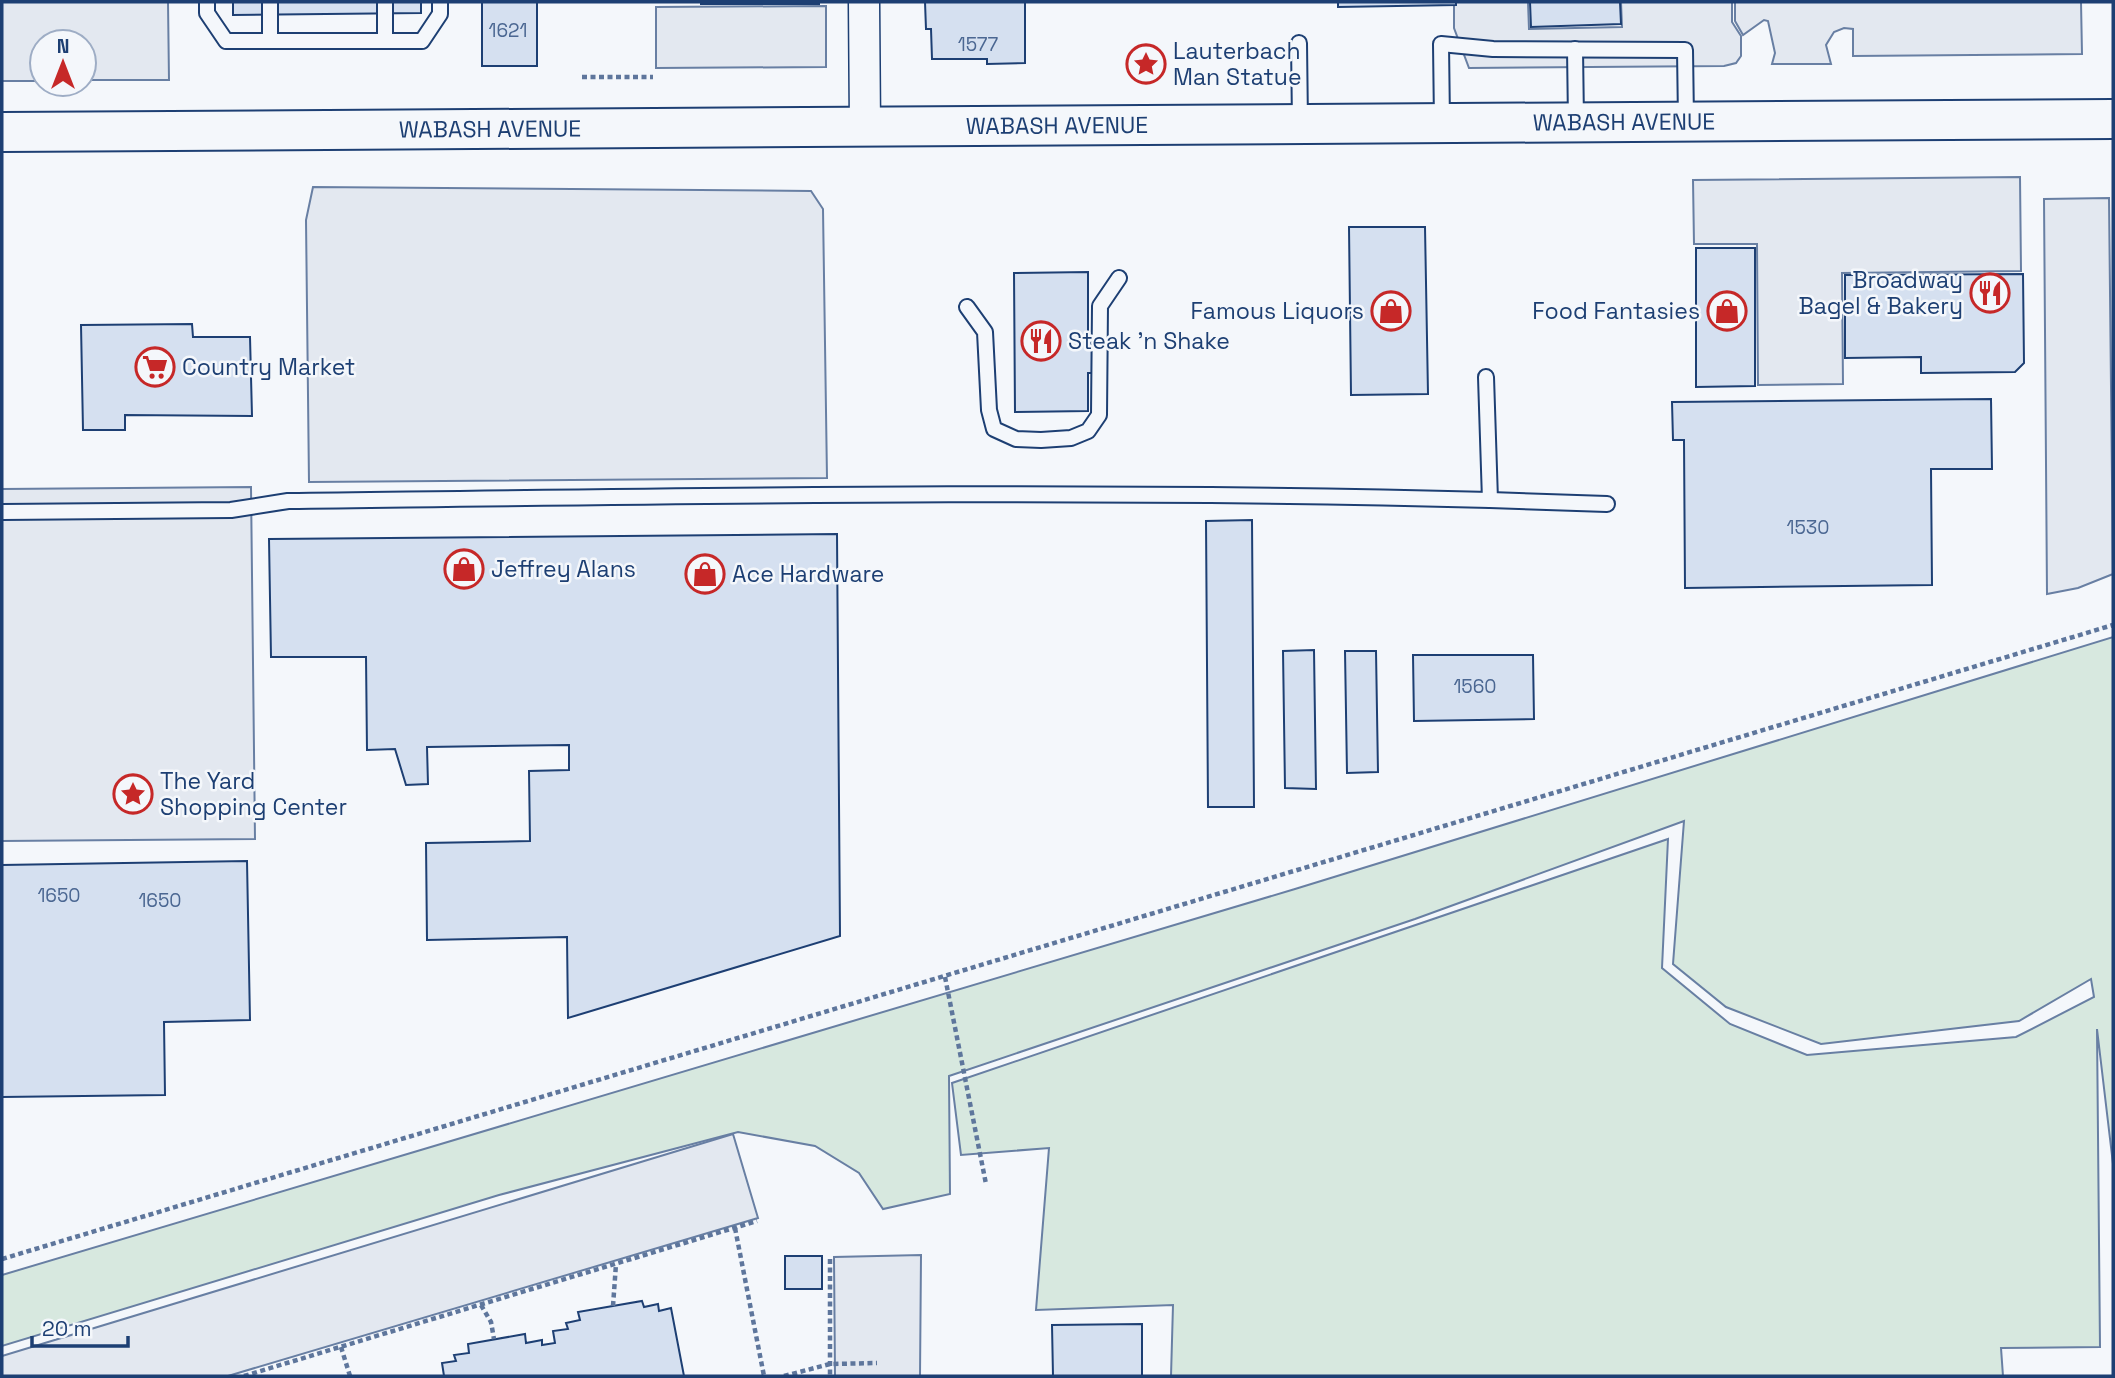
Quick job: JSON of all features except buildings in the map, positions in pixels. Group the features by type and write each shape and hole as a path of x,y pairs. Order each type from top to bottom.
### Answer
{"main road":[{"name":"WABASH AVENUE","path":"2,132 2113,119"}],"street":[{"path":"864,2 865,127"}],"lane":[{"path":"207,2 207,13 226,41 422,41 440,14 440,2"},
{"path":"270,2 270,41"},
{"path":"385,2 385,41"},
{"path":"1299,43 1300,124"},
{"path":"1442,123 1441,44 1493,49 1685,50 1686,121"},
{"path":"1575,49 1576,122"},
{"path":"967,307 985,332 989,410 994,429 1016,439 1071,438 1088,431 1099,415 1100,306 1119,278"},
{"path":"1486,377 1490,500"},
{"path":"2,512 231,510 288,501 780,496 1299,495 1607,504"}],"path":[{"path":"582,77 653,76"},
{"path":"2,1259 2113,625"},
{"path":"945,977 986,1184"},
{"path":"244,1376 757,1222"},
{"path":"735,1228 764,1376"},
{"path":"830,1259 830,1376"},
{"path":"613,1306 615,1264"},
{"path":"481,1305 491,1322 494,1339"},
{"path":"341,1347 350,1376"},
{"path":"784,1376 830,1364 877,1363"}],"shaded area":[{"path":"2,2 168,2 169,80 98,80 98,28 28,28 28,81 2,81"},
{"path":"1454,2 1528,2 1529,29 1622,27 1621,2 1732,2 1732,22 1741,36 1741,56 1736,63 1724,66 1469,68 1454,28"},
{"path":"1735,2 2081,2 2082,54 1853,56 1853,29 1844,28 1834,32 1826,45 1831,64 1772,64 1775,53 1768,21 1764,20 1743,35 1735,21"},
{"path":"826,6 826,67 656,68 656,7"},
{"path":"2020,177 2021,271 1842,273 1843,384 1758,385 1757,244 1694,244 1693,180"},
{"path":"313,187 811,191 823,209 827,478 309,482 306,220"},
{"path":"2109,198 2113,574 2078,588 2047,594 2044,199"},
{"path":"251,487 255,839 2,841 2,489"},
{"path":"2113,637 2113,1164 2097,1029 2100,1347 2001,1348 2003,1376 1171,1376 1173,1305 1036,1310 1049,1148 961,1155 952,1083 1668,839 1662,968 1730,1024 1807,1055 2016,1037 2094,997 2091,979 2019,1021 1821,1044 1726,1007 1673,964 1684,821 1415,919 949,1076 950,1194 883,1209 859,1173 815,1146 738,1132 499,1195 2,1346 2,1275 1295,889"},
{"path":"733,1134 758,1218 228,1376 2,1376 2,1356"},
{"path":"921,1255 920,1376 835,1376 834,1257"}],"place":[{"name":"Lauterbach Man Statue","path":"1146,64"},
{"name":"Broadway Bagel & Bakery","path":"1990,293"},
{"name":"Famous Liquors","path":"1391,311"},
{"name":"Food Fantasies","path":"1727,311"},
{"name":"Steak 'n Shake","path":"1041,341"},
{"name":"Country Market","path":"155,367"},
{"name":"Jeffrey Alans","path":"464,569"},
{"name":"Ace Hardware","path":"705,574"},
{"name":"The Yard Shopping Center","path":"133,794"}]}
